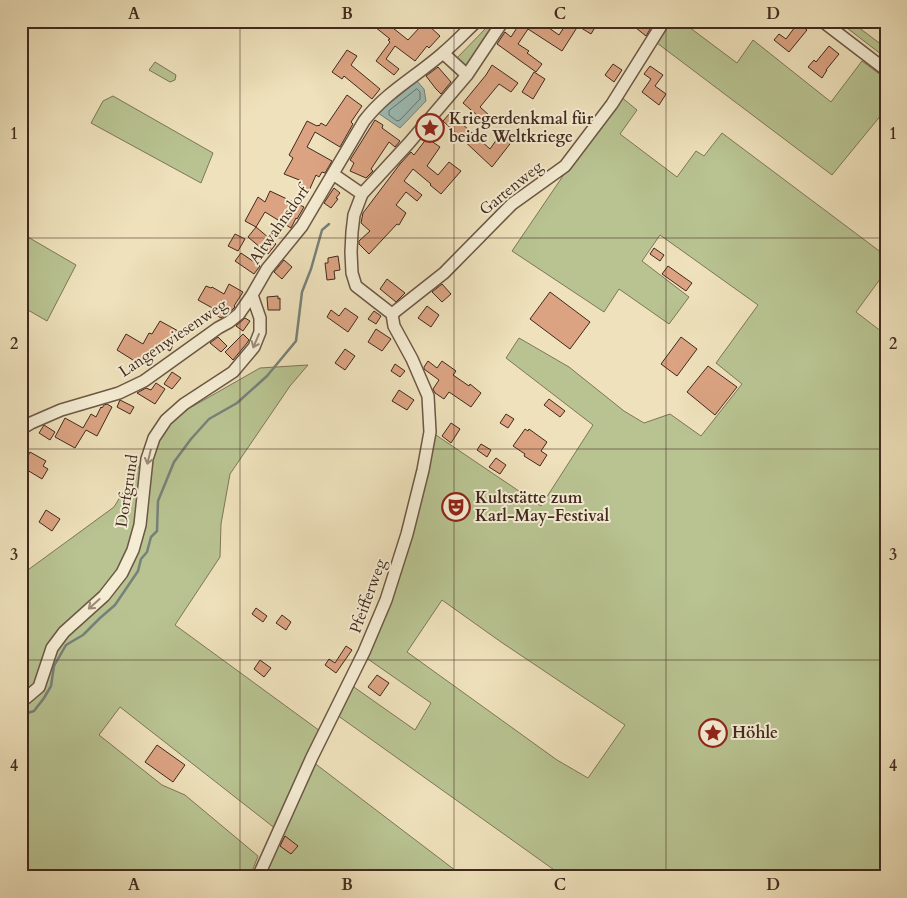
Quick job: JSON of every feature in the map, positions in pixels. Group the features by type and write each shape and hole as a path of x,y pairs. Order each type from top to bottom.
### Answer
{"street":[{"name":"Altwahnsdorf","path":"252,295 267,269 302,226 371,112 392,92 443,53 478,21"},
{"name":"Gartenweg","path":"392,314 444,273 512,204 565,166 612,104 664,21"},
{"path":"822,21 886,70"},
{"path":"392,314 356,286 352,273 354,214 362,194 467,75 502,22"},
{"path":"443,53 467,75"},
{"path":"333,174 362,194"},
{"name":"Langenwiesenweg","path":"21,429 61,410 119,393 144,381 229,322 239,314 252,295"},
{"name":"Dorfgrund","path":"21,699 26,698 39,687 52,648 64,632 104,596 122,573 133,550 140,525 147,459 154,438 166,420 184,404 233,372 254,347 260,332 260,318 252,295"},
{"name":"Pfeifferweg","path":"258,877 312,757 364,652 386,600 407,534 424,470 430,432 428,396 412,358 394,326 392,314"}],"green space":[{"path":"671,21 681,21 737,63 753,40 831,102 862,61 886,79 886,109 832,175 657,43"},
{"path":"838,21 850,21 886,48 886,58"},
{"path":"488,26 494,30 467,69 455,60"},
{"path":"155,62 176,75 175,80 170,82 149,70"},
{"path":"113,96 213,153 201,183 91,123 103,101"},
{"path":"620,96 637,110 620,134 677,177 696,151 704,156 722,133 886,256 886,271 856,312 886,335 886,877 564,877 337,715 351,685 415,730 431,703 365,657 433,433 541,506 593,425 506,358 519,338 569,367 624,411 644,423 670,414 701,436 742,384 716,363 758,305 660,235 642,261 689,297 669,324 619,289 604,312 512,251","holes":["442,600 625,725 588,778 557,760 407,652"]},
{"path":"21,233 76,265 47,321 21,306"},
{"path":"308,365 290,386 230,474 221,524 220,557 175,625 320,731 313,762 464,877 263,877 281,833 120,707 99,735 162,785 185,795 258,856 250,877 21,877 21,575 114,507 167,421 260,368"}],"water":[{"path":"417,81 424,89 426,101 400,128 378,113"}],"building":[{"path":"380,21 398,21 393,28 408,40 420,27 413,21 431,21 428,25 440,36 429,48 427,46 415,61 395,46 386,59 399,69 394,75 376,61 390,42 388,40 390,39 375,27"},
{"path":"517,21 539,21 559,35 568,21 599,21 591,34 578,26 562,51 528,29 518,44 529,51 527,53 542,64 536,72 497,44 505,32 511,37 520,23"},
{"path":"641,21 655,21 646,36 636,28"},
{"path":"798,23 807,30 789,52 774,40 779,34 786,39"},
{"path":"829,46 839,54 822,78 808,67 814,60 816,62"},
{"path":"347,50 357,56 351,65 380,89 372,99 344,76 342,79 332,72"},
{"path":"613,64 622,70 614,82 605,75"},
{"path":"492,65 518,83 511,92 499,84 480,107 490,116 485,122 463,103"},
{"path":"650,66 663,75 655,86 666,94 659,105 642,92 651,79 644,74"},
{"path":"438,67 451,82 441,94 426,76"},
{"path":"534,72 545,79 533,99 522,92"},
{"path":"347,95 362,106 351,122 353,124 340,147 315,132 307,147 332,161 325,173 322,172 319,177 316,175 308,193 299,189 302,181 284,174 293,158 289,155 307,121 317,126 321,123 326,126"},
{"path":"450,113 490,149 502,132 513,140 492,167 443,121"},
{"path":"375,120 383,125 382,128 400,141 395,147 389,142 371,169 373,171 366,178 350,171 354,163 350,160"},
{"path":"427,138 440,147 427,166 438,175 449,162 461,171 441,194 413,169 404,181 422,195 417,201 406,192 396,205 406,213 399,225 397,224 369,254 359,244 359,241 370,231 361,223 363,213 400,164 411,152 414,155"},
{"path":"334,188 340,193 331,208 324,203"},
{"path":"270,191 304,207 291,228 265,212 256,227 245,221 258,197 265,202"},
{"path":"256,227 276,244 268,254 248,237"},
{"path":"235,234 245,239 238,251 228,246"},
{"path":"654,248 664,255 660,261 650,254"},
{"path":"241,253 260,266 254,274 235,261"},
{"path":"338,256 340,270 334,271 335,279 327,280 325,263 328,263 328,258"},
{"path":"284,260 292,267 282,279 274,272"},
{"path":"668,266 692,283 686,291 662,274"},
{"path":"387,279 405,293 396,302 380,289"},
{"path":"229,284 243,292 235,307 221,318 214,314 216,310 198,300 206,286 212,287 224,294"},
{"path":"442,284 451,294 442,302 432,292"},
{"path":"550,292 590,322 570,349 530,319"},
{"path":"278,296 278,299 280,298 280,310 268,310 267,297"},
{"path":"427,306 439,315 431,327 418,318"},
{"path":"345,308 358,317 348,332 327,317 331,310 339,316"},
{"path":"374,311 381,316 376,324 368,319"},
{"path":"245,318 250,321 243,331 236,326"},
{"path":"160,321 180,332 170,351 157,344 146,362 144,361 141,365 117,350 126,334 143,344 149,333 152,334"},
{"path":"376,329 391,339 382,351 368,342"},
{"path":"243,334 249,340 233,360 225,352"},
{"path":"218,337 227,346 221,352 210,343"},
{"path":"681,337 697,349 677,376 661,364"},
{"path":"345,349 355,356 345,370 335,363"},
{"path":"428,361 437,368 442,361 456,371 453,375 469,386 470,384 481,393 471,407 449,392 444,399 435,393 433,389 439,380 424,369"},
{"path":"395,364 405,371 400,377 391,371"},
{"path":"708,366 737,387 715,415 687,392"},
{"path":"172,372 181,378 172,389 164,384"},
{"path":"156,383 165,389 155,404 137,393 146,388 151,390"},
{"path":"399,390 414,400 407,410 392,401"},
{"path":"549,399 565,411 560,417 544,405"},
{"path":"120,400 134,407 130,414 117,407"},
{"path":"107,404 112,407 97,436 86,430 75,448 55,437 65,418 83,428 91,414 96,417 101,407"},
{"path":"506,414 514,419 508,428 500,423"},
{"path":"451,423 460,429 451,443 442,436"},
{"path":"44,425 55,432 50,440 39,433"},
{"path":"525,429 528,431 529,429 547,442 541,451 547,455 540,466 513,446"},
{"path":"481,444 491,450 487,457 477,450"},
{"path":"30,452 46,461 43,466 48,469 42,479 22,467"},
{"path":"496,458 506,465 500,474 489,467"},
{"path":"46,510 60,519 52,531 39,522"},
{"path":"256,608 267,616 263,622 252,614"},
{"path":"282,615 291,622 286,630 276,623"},
{"path":"346,646 352,650 336,673 325,665 329,659 335,663"},
{"path":"260,660 271,668 264,677 254,669"},
{"path":"377,675 389,683 380,696 368,687"},
{"path":"157,745 185,765 173,782 145,762"},
{"path":"285,836 298,846 291,854 280,846"}],"waterway":[{"path":"21,715 34,711 44,698 51,686 54,666 66,645 83,635 115,605 138,571 141,559 147,552 151,537 157,531 158,501 174,462 209,419 237,403 267,376 296,341 302,292 311,269 322,230 329,224"}],"place":[{"name":"Kriegerdenkmal für beide Weltkriege","path":"430,128"},
{"name":"Kultstätte zum Karl-May-Festival","path":"456,507"},
{"name":"Höhle","path":"713,733"}]}
